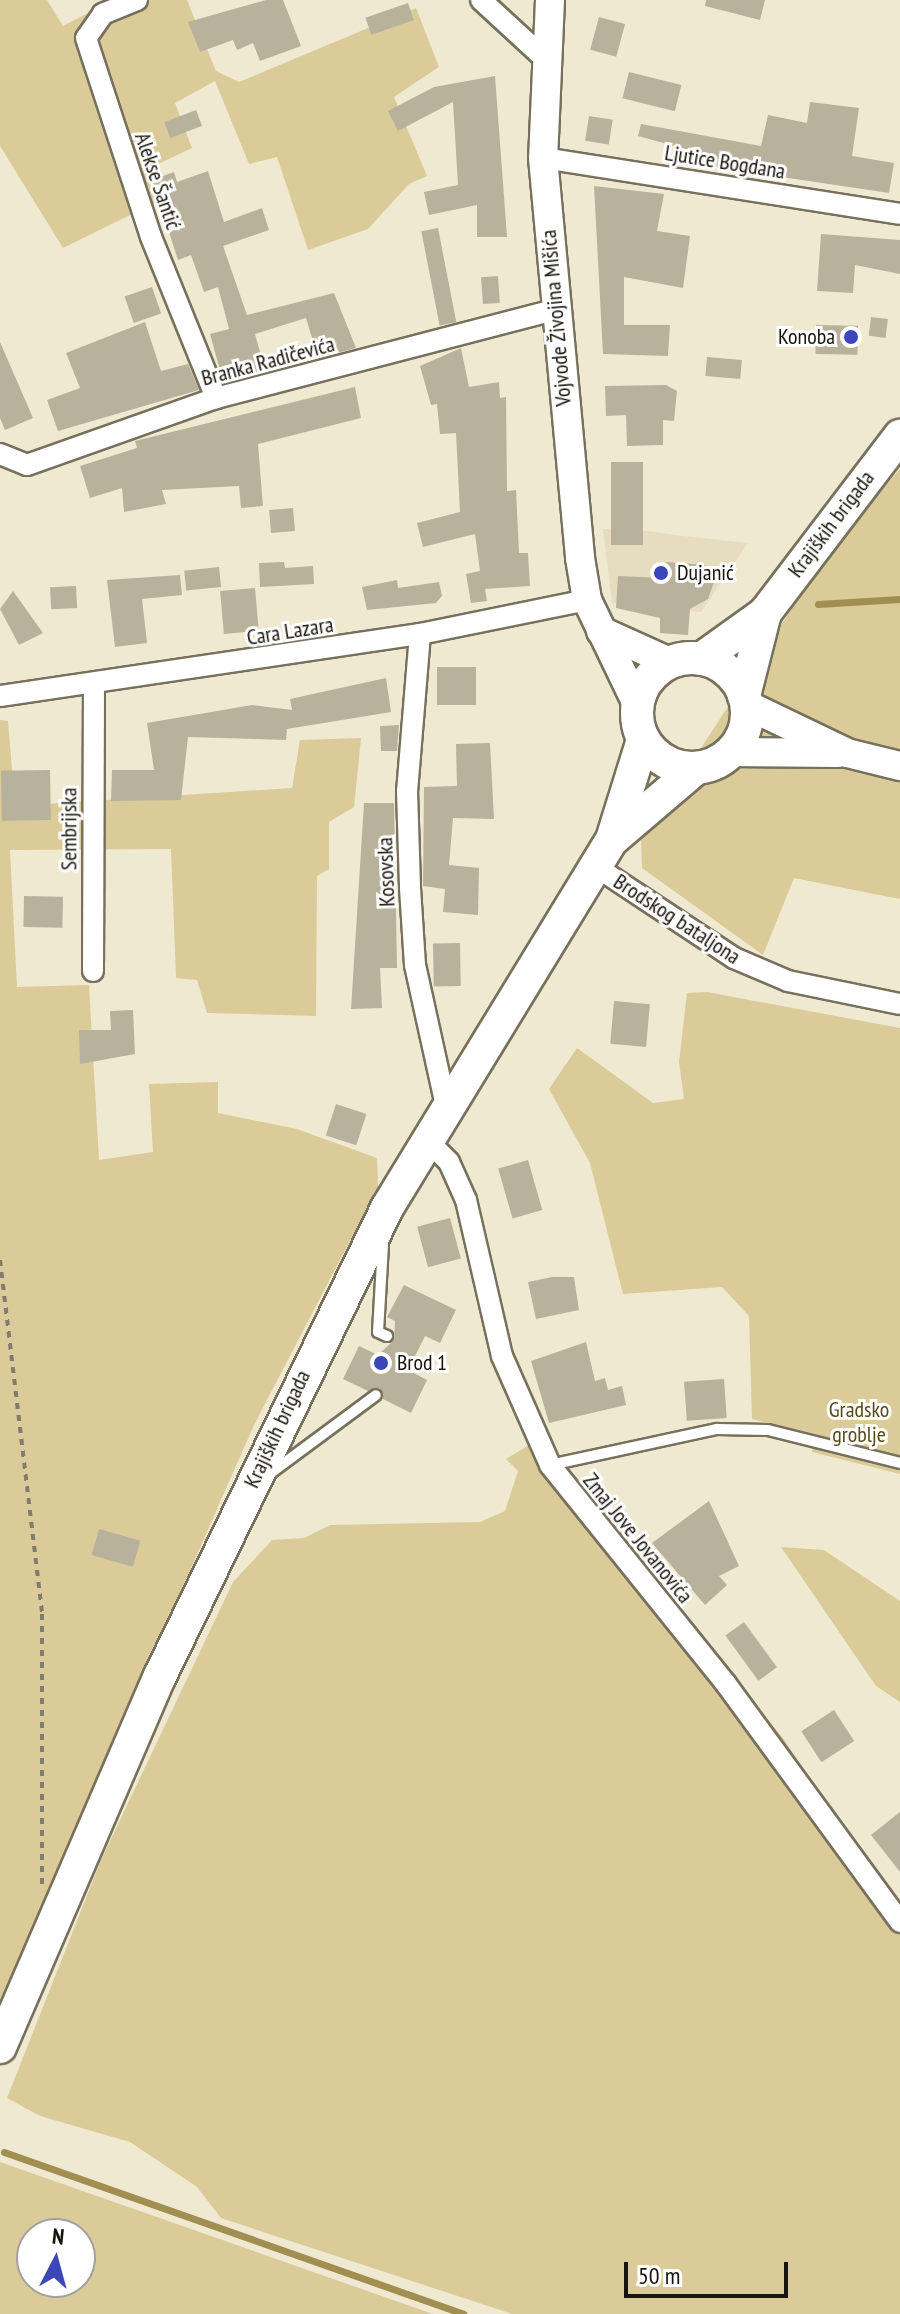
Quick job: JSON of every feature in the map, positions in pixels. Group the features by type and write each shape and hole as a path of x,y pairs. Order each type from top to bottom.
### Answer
{"main road":[{"name":"Krajiških brigada","path":"686,661 765,613 900,436"},
{"name":"Krajiških brigada","path":"746,700 765,613"},
{"path":"686,661 728,672 746,700 731,752 695,769 674,766 643,740 637,704 647,681 686,661"},
{"name":"Krajiških brigada","path":"0,2047 246,1495 387,1208 446,1106 603,853 643,740"},
{"name":"Krajiških brigada","path":"603,853 695,769"}],"street":[{"name":"Alekse Šantić","path":"137,0 103,14 86,38 151,237 216,398"},
{"path":"481,0 543,57"},
{"name":"Vojvode Živojina Mišića","path":"550,0 543,57 543,158 554,310 587,600 637,704"},
{"name":"Ljutice Bogdana","path":"543,158 900,214"},
{"name":"Branka Radičevića","path":"0,454 27,465 216,398 554,310"},
{"name":"Cara Lazara","path":"0,696 94,687 420,634 587,600"},
{"path":"601,631 686,661"},
{"name":"Kosovska","path":"420,634 407,791 410,888 415,965 446,1106"},
{"name":"Sembrijska","path":"93,971 94,687"},
{"path":"746,700 847,753"},
{"path":"731,752 847,753 900,766"},
{"name":"Brodskog bataljona","path":"603,853 734,958 788,981 900,1004"},
{"name":"Zmaj Jove Jovanovića","path":"427,1140 449,1162 466,1200 502,1356 550,1465 726,1684 900,1922"}],"lane":[{"path":"387,1208 377,1297 378,1332 387,1336"},
{"path":"246,1495 376,1395"},
{"path":"550,1465 717,1429 768,1430 900,1463"}],"path":[{"path":"0,1260 42,1614 47,1750 38,1878 59,1912"}],"shaded area":[{"path":"626,528 748,543 701,612 612,603 603,529"}],"green space":[{"path":"0,0 47,0 63,26 113,0 187,0 216,71 239,82 416,8 439,67 394,97 427,176 409,184 368,229 308,250 277,157 249,164 215,81 175,103 192,148 158,164 171,195 63,248 0,146"},
{"path":"900,469 900,899 794,878 763,955 642,868 641,840 832,547"},
{"path":"0,720 8,721 15,806 292,788 300,740 361,738 354,807 329,822 329,869 317,876 316,1016 207,1013 197,980 176,978 171,849 10,850 17,987 89,985 99,1160 153,1152 149,1084 218,1082 218,1113 297,1129 377,1158 378,1187 254,1425 0,2002"},
{"name":"Gradsko groblje","path":"707,992 900,1028 900,1474 812,1452 815,1435 752,1419 749,1316 722,1287 623,1294 590,1163 549,1089 577,1048 653,1103 684,1099 679,1062 687,993"},
{"path":"536,1441 783,1738 900,1916 900,2314 512,2314 221,2218 197,2187 130,2142 40,2116 7,2098 101,1860 233,1582 272,1540 304,1538 330,1525 480,1522 505,1511 518,1471 506,1459"},
{"path":"781,1547 824,1550 900,1601 900,1702 876,1686"},
{"path":"0,2162 433,2314 0,2314"}],"building":[{"path":"266,0 283,0 301,46 260,61 253,43 237,50 233,40 200,52 188,22"},
{"path":"706,0 765,0 760,20 705,6"},
{"path":"408,3 414,20 371,35 365,18"},
{"path":"599,17 625,24 616,57 590,50"},
{"path":"629,72 681,85 675,111 622,98"},
{"path":"495,76 507,237 477,237 477,205 429,215 424,192 458,185 453,102 398,131 388,111 434,87"},
{"path":"810,102 859,108 852,156 894,163 889,193 694,164 696,152 638,136 641,124 761,146 768,115 807,123"},
{"path":"196,110 202,126 170,138 164,122"},
{"path":"589,116 613,120 609,144 585,141"},
{"path":"208,171 224,222 262,208 269,230 223,246 247,315 334,293 356,348 318,358 306,318 255,334 265,370 223,381 210,334 229,329 218,287 204,292 191,255 178,260 152,180 174,172 177,182"},
{"path":"594,186 664,194 657,231 690,236 683,288 624,277 624,325 670,325 668,356 603,354"},
{"path":"438,228 456,322 440,325 421,231"},
{"path":"821,234 900,240 900,274 855,265 853,293 817,291"},
{"path":"498,276 500,303 483,304 481,277"},
{"path":"152,287 161,313 134,323 125,296"},
{"path":"871,317 888,319 886,338 869,336"},
{"path":"145,322 161,371 188,364 199,390 58,431 47,400 80,388 66,353"},
{"path":"816,325 858,326 857,355 815,354"},
{"path":"0,342 33,418 5,430 0,418"},
{"path":"461,348 469,387 499,382 500,398 506,397 507,491 516,490 519,553 528,553 530,586 485,589 487,601 471,603 466,574 480,571 475,534 423,547 417,523 460,512 456,433 440,434 437,404 431,405 420,366"},
{"path":"707,357 742,360 740,379 705,376"},
{"path":"666,385 677,391 674,421 663,420 663,445 627,446 626,415 606,416 605,386"},
{"path":"355,387 361,418 258,444 263,506 241,508 239,486 162,490 166,504 124,512 122,488 90,498 80,466 137,448 135,441"},
{"path":"611,462 643,462 643,545 611,545"},
{"path":"293,508 295,531 271,533 269,510"},
{"path":"284,562 285,568 313,566 314,584 260,587 259,563"},
{"path":"666,562 705,565 714,582 708,599 690,609 688,635 660,633 660,618 616,608 618,576 665,578"},
{"path":"219,567 221,587 186,591 184,571"},
{"path":"180,575 182,595 142,599 147,643 115,647 107,580"},
{"path":"397,580 398,588 439,582 442,596 436,603 367,610 362,587"},
{"path":"76,586 77,608 51,609 50,587"},
{"path":"255,588 259,631 224,634 220,591"},
{"path":"13,591 43,633 19,645 0,609"},
{"path":"437,667 476,667 476,705 437,705"},
{"path":"386,678 391,712 287,729 286,740 188,737 181,800 111,801 112,770 154,770 147,723 252,705 292,710 290,699"},
{"path":"399,725 397,751 381,751 380,726"},
{"path":"490,743 494,819 453,818 449,865 479,868 478,915 443,912 445,889 423,886 424,787 457,786 456,744"},
{"path":"50,770 51,820 2,821 1,771"},
{"path":"364,803 394,803 397,968 380,968 382,1008 351,1009"},
{"path":"24,896 63,897 62,928 23,927"},
{"path":"433,943 460,943 461,986 434,986"},
{"path":"614,1001 650,1004 646,1047 610,1044"},
{"path":"133,1010 135,1054 80,1064 79,1030 111,1030 110,1011"},
{"path":"336,1104 366,1114 356,1145 326,1135"},
{"path":"528,1160 542,1210 513,1219 498,1169"},
{"path":"450,1218 461,1259 428,1267 417,1227"},
{"path":"574,1277 579,1310 536,1319 528,1282"},
{"name":"Brod 1","path":"404,1285 456,1310 440,1343 425,1336 408,1370 427,1380 411,1413 383,1399 380,1388 368,1391 343,1379 359,1346 378,1355 394,1340 395,1321 387,1317"},
{"path":"586,1342 595,1381 605,1378 608,1390 622,1386 626,1405 549,1423 531,1361"},
{"path":"724,1379 727,1418 687,1421 684,1382"},
{"path":"709,1501 739,1566 719,1576 727,1585 705,1605 652,1543"},
{"path":"99,1529 140,1541 133,1567 92,1555"},
{"path":"744,1622 777,1667 758,1681 725,1636"},
{"path":"834,1710 854,1741 821,1762 801,1731"},
{"path":"900,1812 900,1872 871,1835"}],"waterway":[{"path":"818,604 900,599"},
{"path":"4,2152 463,2314"}],"place":[{"name":"Konoba","path":"851,337"},
{"name":"Dujanić","path":"661,573"},
{"name":"Brod 1","path":"381,1363"}]}
